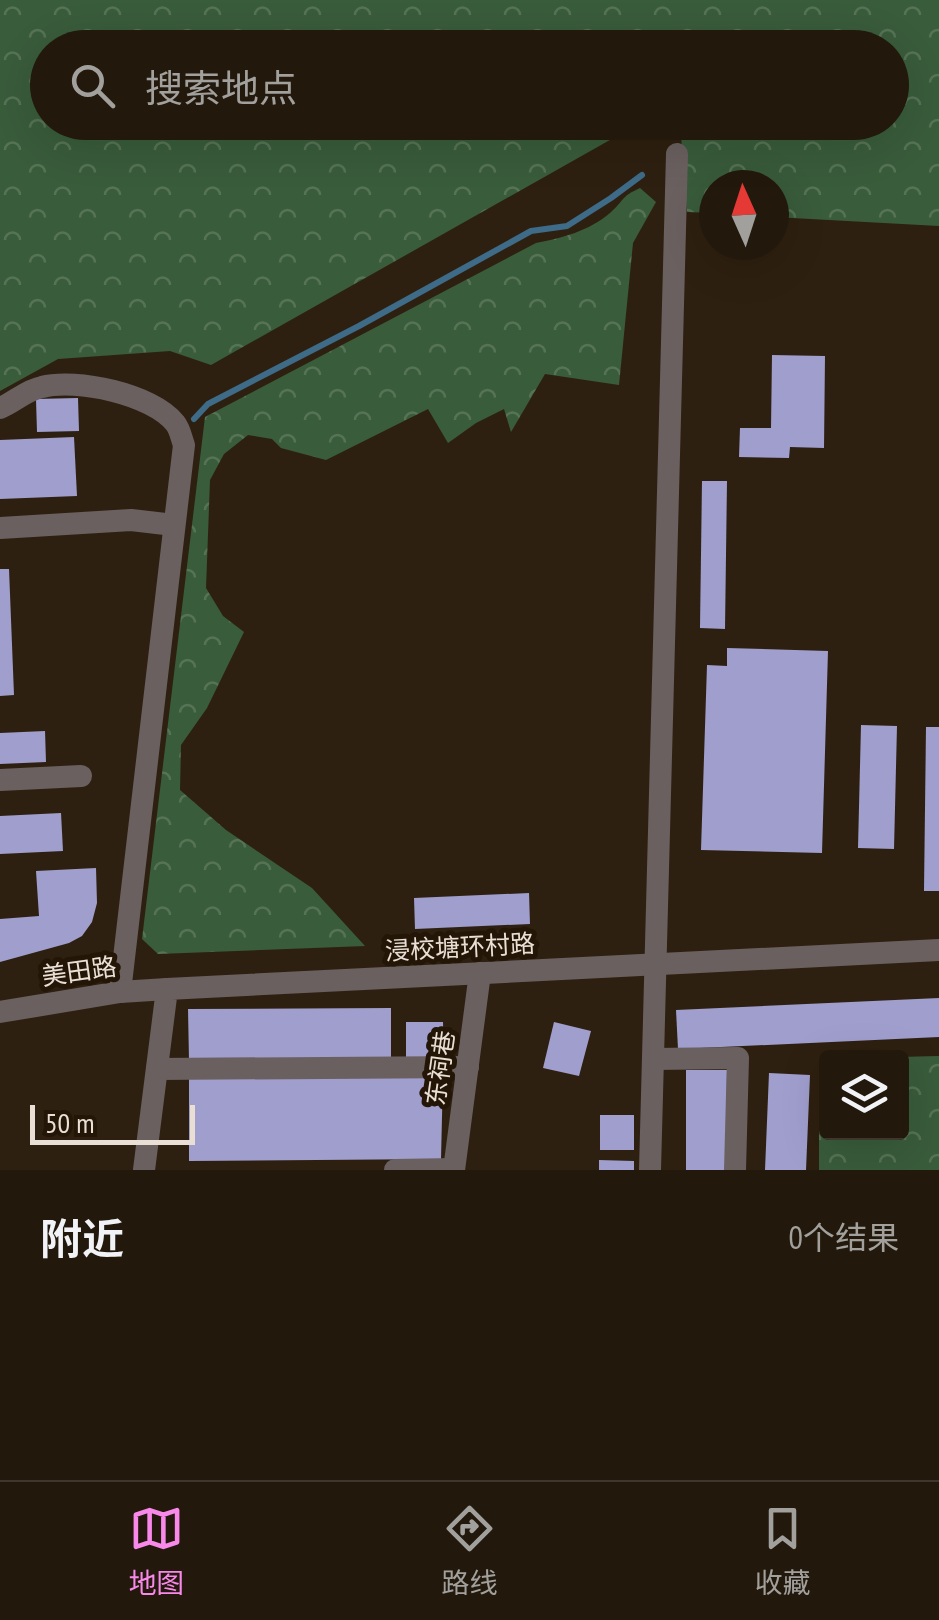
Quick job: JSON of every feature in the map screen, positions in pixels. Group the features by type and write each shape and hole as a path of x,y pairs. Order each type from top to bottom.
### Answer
{"street":[{"path":"650,1170 676,154"},
{"path":"0,408 38,388 72,384 112,390 163,413 174,422 184,444 120,992"},
{"path":"0,528 131,520 174,525"},
{"path":"0,780 81,776"},
{"name":"浸校塘环村路","path":"167,989 939,950"},
{"name":"东祠巷","path":"454,1170 480,973"},
{"path":"144,1170 167,989"},
{"name":"美田路","path":"0,1012 120,992 167,989"},
{"path":"653,1059 738,1058 735,1170"},
{"path":"156,1069 468,1068"},
{"path":"395,1170 454,1170"}],"green space":[{"path":"0,0 939,0 939,226 789,218 789,170 699,170 699,212 687,212 681,140 909,140 909,30 30,30 30,140 610,140 211,365 170,351 58,359 0,391"},
{"path":"640,188 656,202 633,243 619,385 545,374 511,432 504,409 448,443 428,409 326,460 281,448 272,439 248,435 224,454 210,480 206,588 223,616 244,632 207,708 181,745 180,790 226,830 312,888 365,946 158,954 142,939 205,417 536,243 593,225"},
{"path":"939,1056 939,1170 819,1170 819,1140 909,1140 909,1057"}],"building":[{"path":"772,355 825,356 824,448 790,447 789,458 739,457 740,428 771,428"},
{"path":"78,398 79,431 37,432 36,399"},
{"path":"74,437 77,496 0,499 0,440"},
{"path":"702,481 727,481 725,629 700,628"},
{"path":"0,569 9,569 14,695 0,696"},
{"path":"727,648 828,651 822,853 701,850 707,665 727,666"},
{"path":"861,725 897,726 894,849 858,848"},
{"path":"926,727 939,727 939,891 924,891"},
{"path":"45,731 46,762 0,764 0,733"},
{"path":"61,813 63,851 0,854 0,816"},
{"path":"96,868 97,903 92,922 82,936 0,962 0,919 39,916 36,871"},
{"path":"529,893 530,924 415,929 414,898"},
{"path":"939,998 939,1037 678,1049 676,1010"},
{"path":"391,1008 391,1060 189,1060 188,1009"},
{"path":"406,1022 443,1022 444,1059 406,1060"},
{"path":"554,1022 591,1031 579,1076 543,1068"},
{"path":"686,1070 727,1070 726,1170 686,1170"},
{"path":"769,1073 810,1075 806,1170 765,1170"},
{"path":"443,1074 441,1159 189,1161 189,1076"},
{"path":"600,1115 634,1115 634,1150 600,1150"},
{"path":"599,1160 634,1161 634,1170 599,1170"}],"waterway":[{"path":"194,419 208,404 531,231 567,226 642,175"}]}
